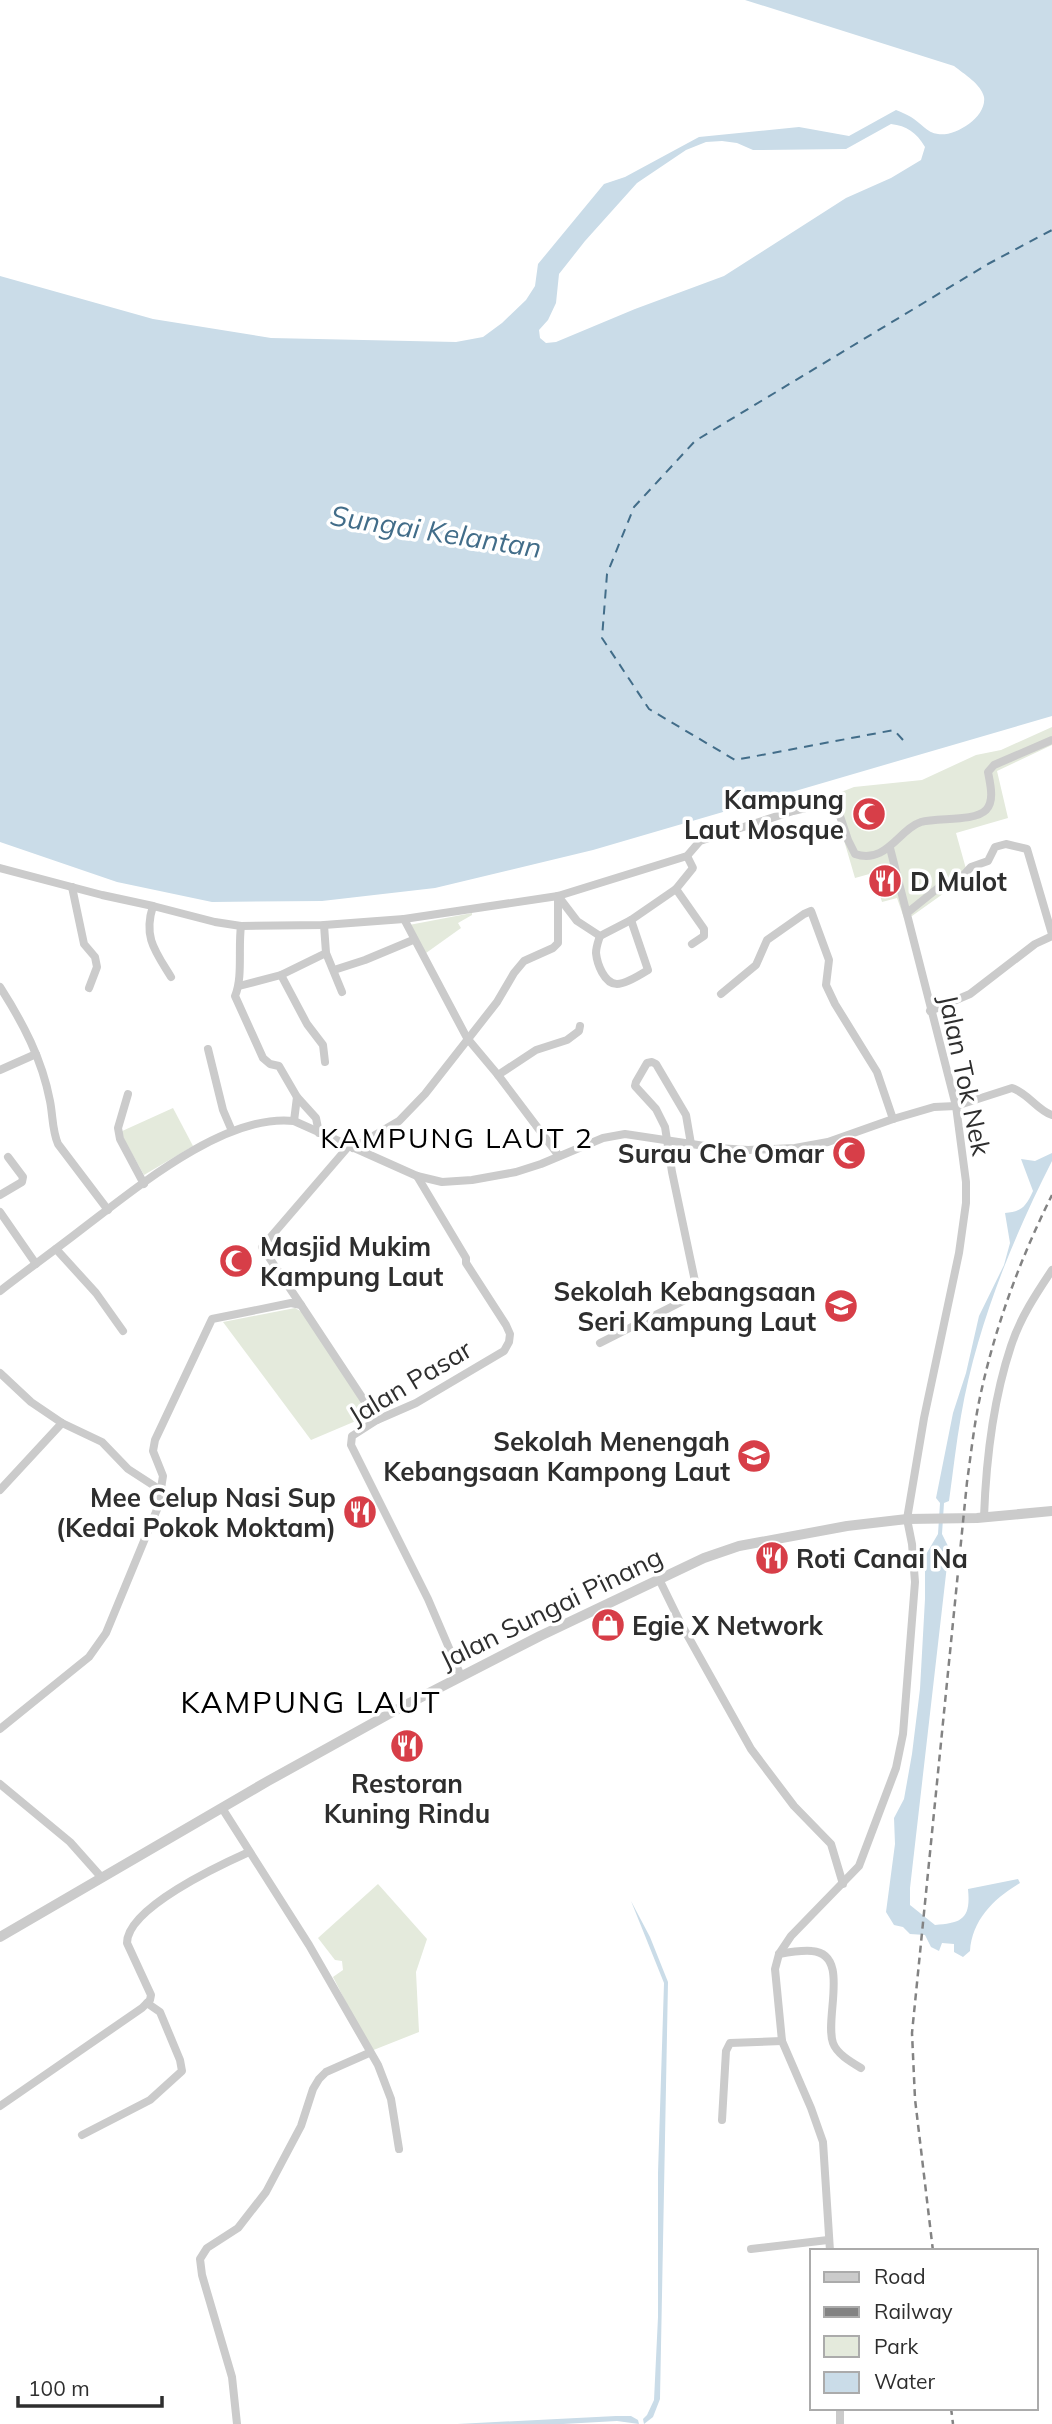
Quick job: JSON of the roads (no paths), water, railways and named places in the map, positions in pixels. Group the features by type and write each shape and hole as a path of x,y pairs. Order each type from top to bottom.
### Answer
{"street":[{"path":"0,868 215,922 241,926 324,925 404,919 558,896 687,856 700,841 793,811 835,801 848,840 855,853 863,856 890,848 921,822 984,812 989,807 990,799 988,772 994,765 1052,740"},
{"path":"907,914 938,888 959,880 971,867 988,861 995,847 1006,845 1027,849 1052,935 1035,944 970,994 930,1011"},
{"name":"Jalan Tok Nek","path":"779,1954 791,1936 859,1866 891,1786 903,1734 915,1582 907,1520 924,1418 964,1223 966,1182 956,1106 890,848"},
{"path":"631,920 648,970 618,984 610,983 596,957 600,936 631,920 676,890 693,868 687,856"},
{"path":"72,887 84,944 95,957 97,967 89,988"},
{"path":"676,890 704,929 704,936 692,944"},
{"path":"558,896 577,921 600,936"},
{"path":"377,1420 262,1247 351,1147 399,1121 425,1094 497,1002 524,961 558,943 558,896"},
{"path":"153,906 148,922 154,950 171,977"},
{"path":"721,994 756,965 767,940 811,911 829,960 826,985 877,1072 893,1119"},
{"path":"404,919 467,1038 498,1074 559,1156"},
{"path":"324,925 326,953 342,992"},
{"path":"241,926 238,948 239,986 235,996 263,1058 270,1064 279,1066 297,1097 316,1118 318,1133"},
{"path":"334,970 413,940"},
{"path":"239,986 281,975 326,953"},
{"path":"281,975 307,1024 323,1045 325,1062"},
{"path":"0,987 22,1022 36,1054 51,1102 54,1135 58,1144 108,1210"},
{"path":"498,1074 536,1051 567,1040 579,1031 580,1026"},
{"path":"208,1049 223,1110 232,1131"},
{"path":"0,1070 36,1054"},
{"path":"600,1343 683,1301 696,1286 672,1172 669,1140 656,1109 635,1086 641,1072 650,1062 656,1064 683,1109 691,1144"},
{"path":"0,1291 144,1184 200,1148 232,1131 276,1119 294,1121 417,1176 442,1182 516,1172 603,1138 625,1134 748,1150 795,1148 828,1142 893,1119 934,1108 956,1106 1012,1088 1052,1115"},
{"path":"128,1094 118,1128 120,1139 144,1184"},
{"path":"294,1121 297,1097"},
{"path":"0,1195 22,1182 23,1177 8,1157"},
{"name":"Jalan Pasar","path":"417,1176 466,1258 466,1263 506,1325 510,1334 509,1342 504,1351 474,1370 416,1403 377,1420 352,1436 351,1445 428,1599 461,1676"},
{"path":"0,1212 36,1264"},
{"path":"56,1249 96,1293 123,1331"},
{"path":"984,1517 985,1480 1011,1346 1035,1293 1052,1270"},
{"path":"0,1729 89,1657 106,1633 158,1507 163,1476 153,1451 155,1440 212,1319 291,1303 301,1305"},
{"path":"0,1373 31,1402 62,1423 102,1442 128,1469 162,1491"},
{"path":"0,1490 62,1423"},
{"name":"Jalan Sungai Pinang","path":"0,1937 340,1740 461,1676 704,1558 739,1546 847,1526 1052,1511"},
{"path":"659,1578 680,1622 751,1749 794,1806 831,1844 843,1884"},
{"path":"0,1784 70,1842 102,1878"},
{"path":"222,1808 309,1945 381,2072 391,2099 399,2149"},
{"path":"0,2106 147,2003 151,1995 127,1943 127,1935 161,1899 248,1852"},
{"path":"830,2249 823,2142 782,2041 775,1969 779,1954 811,1950 828,1956 834,1978 830,2025 833,2043 838,2051 861,2068"},
{"path":"82,2135 150,2100 182,2071 160,2012 147,2003"},
{"path":"722,2120 726,2051 730,2043 782,2041"},
{"path":"237,2424 232,2377 202,2275 200,2259 207,2248 238,2228 266,2192 301,2126 319,2079 326,2072 369,2053"},
{"path":"751,2249 828,2241"}],"water":[{"name":"Sungai Kelantan","path":"745,0 1052,0 1052,716 593,850 435,888 322,901 212,902 117,882 0,842 0,276 153,319 271,338 456,342 483,337 526,300 535,286 538,264 604,184 625,177 699,137 799,127 849,136 896,110 934,133 953,132 975,118 984,104 982,92 976,84 954,66","holes":["891,124 915,134 925,147 921,160 891,178 846,198 724,276 556,342 546,343 540,338 539,330 548,320 556,303 559,274 637,183 686,150 706,142 722,141 737,143 753,150 846,149"]},
{"path":"1052,1153 1052,1161 1023,1222 986,1317 959,1427 949,1501 944,1503 942,1534 949,1548 910,1905 935,1925 952,1923 963,1918 966,1913 968,1889 1018,1879 1020,1883 986,1911 975,1929 970,1951 963,1957 954,1952 954,1944 942,1943 939,1951 931,1947 925,1935 910,1934 903,1927 894,1925 886,1912 895,1844 894,1818 904,1799 912,1754 920,1689 925,1556 938,1534 940,1503 936,1498 953,1413 966,1373 979,1316 1004,1265 1010,1243 1005,1213 1023,1207 1033,1191 1021,1159 1035,1161"},
{"path":"631,1901 650,1937 668,1982 660,2399 653,2417 644,2424 643,2419 654,2400 658,2317 658,2173 664,1983"},
{"path":"631,2416 638,2420 639,2424 617,2421 457,2424"}],"railway":[{"path":"933,2249 915,2099 912,2033 967,1482 978,1408 993,1345 1019,1269 1052,1195"},
{"path":"951,2410 953,2424"}],"place":[{"name":"Kampung Laut Mosque","path":"869,814"},
{"name":"D Mulot","path":"885,881"},
{"name":"Surau Che Omar","path":"849,1153"},
{"name":"Masjid Mukim Kampung Laut","path":"236,1261"},
{"name":"Sekolah Kebangsaan Seri Kampung Laut","path":"841,1306"},
{"name":"Sekolah Menengah Kebangsaan Kampong Laut","path":"754,1456"},
{"name":"Mee Celup Nasi Sup (Kedai Pokok Moktam)","path":"360,1512"},
{"name":"Roti Canai Na","path":"772,1558"},
{"name":"Egie X Network","path":"608,1625"},
{"name":"Restoran Kuning Rindu","path":"407,1746"}],"district":[{"name":"KAMPUNG LAUT 2","path":"457,1137"},
{"name":"KAMPUNG LAUT","path":"311,1702"}]}
